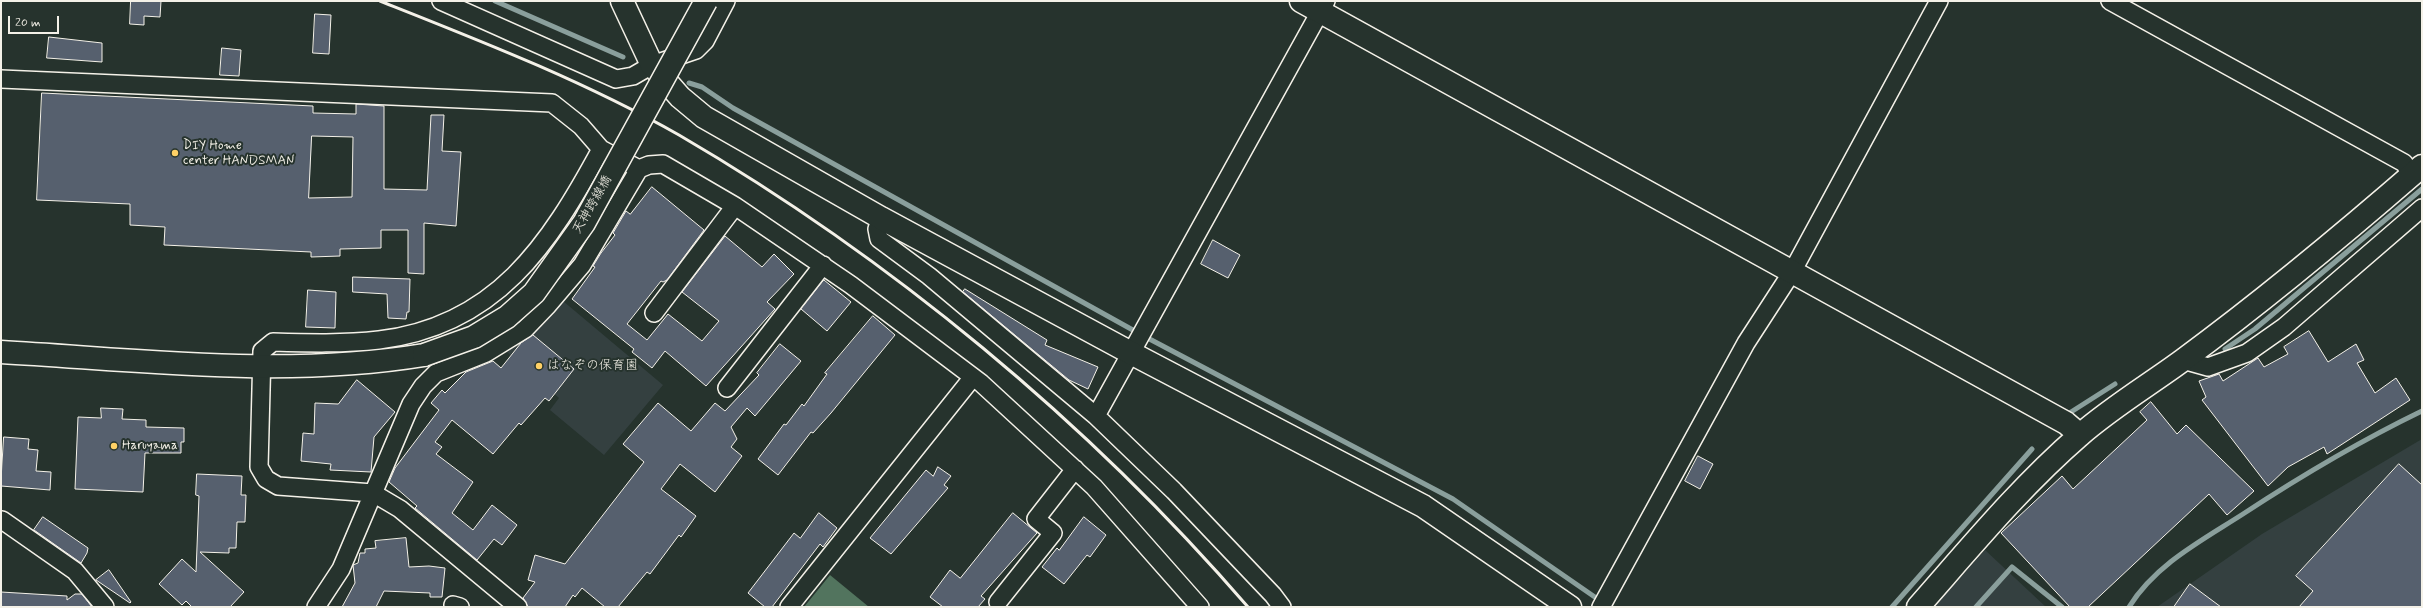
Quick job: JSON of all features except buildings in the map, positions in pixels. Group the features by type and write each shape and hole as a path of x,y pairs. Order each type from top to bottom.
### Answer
{"street":[{"path":"441,1 616,79 633,76 652,65 696,50 705,41 726,1"},
{"path":"622,1 652,65 680,97 704,117 881,218 1134,348 1423,506 1570,607"},
{"name":"天神跨線橋","path":"1,352 261,367 381,362 424,355 474,337 506,317 534,293 584,223 706,1"},
{"path":"1301,1 1323,6 1792,272 2066,423 2080,435"},
{"path":"1604,602 1746,343 1792,272 1939,1"},
{"path":"1918,607 2009,503 2080,435 2126,399 2183,360 2312,258 2417,171 2110,1"},
{"path":"1096,416 1323,6"},
{"path":"1,80 542,101 552,103 566,112 601,149 639,169"},
{"path":"518,607 400,509 373,493 278,486 266,480 259,467 262,351 273,342 380,340 431,328 478,308 510,282 544,243 601,149"},
{"path":"316,607 341,570 411,404 423,386 436,373 486,353 524,329 582,265 639,169 649,165 664,164 735,206 823,266 973,377 1094,486 1200,607"},
{"path":"654,312 735,206"},
{"path":"2183,360 2208,367 2247,353 2284,327 2422,208"},
{"path":"881,218 877,229 879,239 929,276 1096,416 1174,491 1273,595 1282,607"},
{"path":"728,388 823,266"},
{"path":"789,607 973,377"},
{"path":"998,602 1053,533 1036,519 1075,469"},
{"path":"2,520 75,571 105,607"}],"shaded area":[{"path":"563,301 663,385 604,455 550,410 559,398 507,352 531,335"},
{"path":"2422,439 2422,607 2157,607 2262,534"},
{"path":"1985,550 2046,607 1934,607"}],"green space":[{"path":"830,575 869,607 804,607"}],"waterway":[{"path":"495,1 623,57"},
{"path":"689,83 702,87 733,108 1140,334 1453,499 1602,602"},
{"path":"2225,349 2255,329 2422,189"},
{"path":"2071,412 2115,384"},
{"path":"2129,607 2152,578 2180,554 2287,486 2376,434 2422,411"},
{"path":"1892,607 2032,449"},
{"path":"1976,607 2012,567 2062,607"}],"railway":[{"path":"380,1 456,31 569,79 643,115 679,135 757,183 834,235 910,290 983,348 1053,409 1121,472 1186,539 1248,607"}],"place":[{"name":"DIY Home center HANDSMAN","path":"175,153"},
{"name":"はなぞの保育園","path":"539,366"},
{"name":"Haruyama","path":"114,446"}]}
